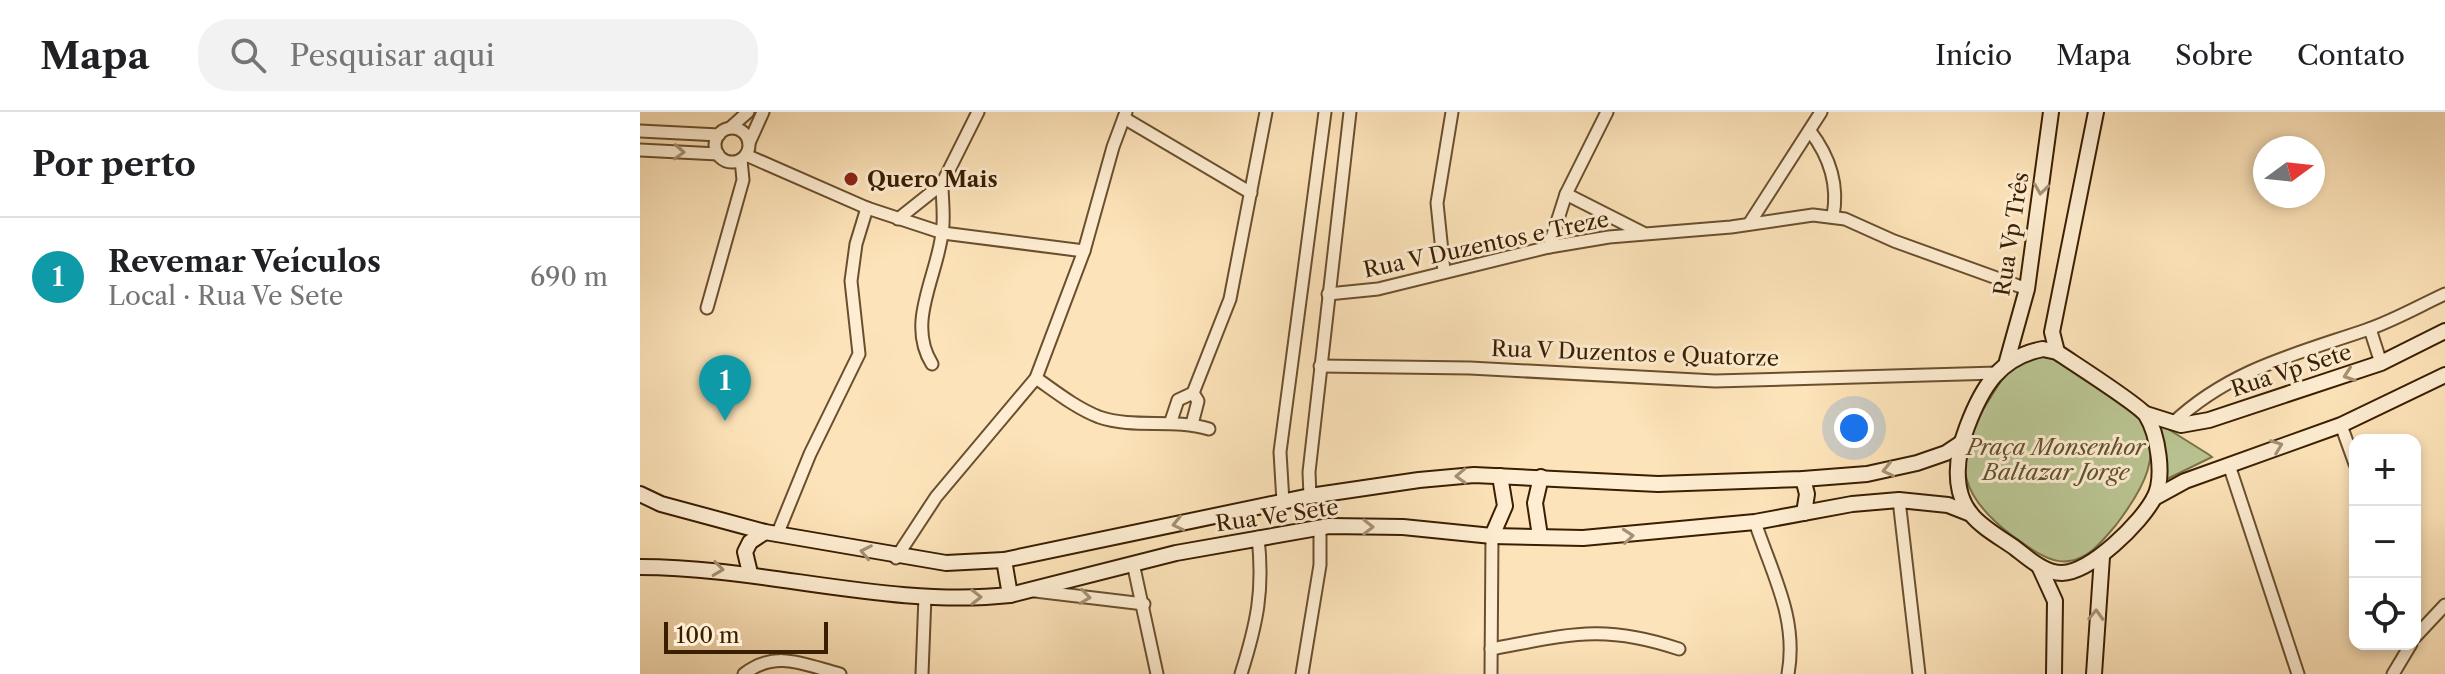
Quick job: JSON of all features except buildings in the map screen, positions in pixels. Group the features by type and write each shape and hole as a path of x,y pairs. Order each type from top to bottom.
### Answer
{"main road":[{"name":"Rua Vp Três","path":"2007,361 2027,289 2051,112"},
{"path":"2057,352 2052,332 2096,112"},
{"name":"Rua Vp Sete","path":"2146,414 2181,425 2209,420 2381,363 2445,331"},
{"path":"2154,498 2159,479 2156,446 2146,414 2057,352 2043,349 2024,352 2007,361 1974,409 1961,443 1958,477 1971,514 2039,566 2059,573 2079,570 2102,557 2154,498 2185,481 2341,425 2445,375"},
{"name":"Rua Ve Sete","path":"640,494 661,504 771,534 896,558 946,563 1004,560 1310,496 1452,476 1541,477 1658,484 1803,479 1867,474 1905,466 1946,453 1961,443"},
{"path":"1492,536 1505,506 1500,476"},
{"path":"1540,536 1535,503 1541,477"},
{"path":"1803,479 1807,494 1804,513"},
{"name":"Rua Ve Sete","path":"640,567 698,567 925,596 1010,595 1133,563 1320,527 1403,527 1492,536 1628,536 1755,522 1899,500 1948,505 1971,514"},
{"path":"750,573 745,552 750,542 771,534"},
{"path":"2094,674 2102,557"},
{"path":"1004,560 1010,595"},
{"path":"2039,566 2055,601 2054,674"}],"street":[{"path":"718,154 724,132 748,112"},
{"path":"640,150 718,154 728,162 745,153 763,112"},
{"path":"898,219 942,184 978,112"},
{"path":"1171,421 1178,400 1193,393 1230,299 1266,112"},
{"path":"1283,502 1280,452 1325,112"},
{"path":"1310,496 1309,472 1320,366 1350,112"},
{"path":"1444,271 1437,203 1452,112"},
{"path":"1549,247 1566,194 1607,112"},
{"path":"1749,224 1821,112"},
{"path":"896,558 936,497 1036,378 1084,251 1125,115 1251,193"},
{"path":"640,131 742,132 745,153 743,180 707,308"},
{"path":"1810,131 1827,157 1834,179 1836,199 1833,216"},
{"path":"745,153 867,208 943,233 1084,251"},
{"path":"932,364 922,349 921,328 943,233 942,184"},
{"path":"1566,194 1643,233"},
{"path":"771,534 859,354 851,281 856,244 867,208"},
{"name":"Rua V Duzentos e Treze","path":"1328,294 1378,289 1549,247 1643,233 1813,215 1833,216 2027,289"},
{"path":"2173,423 2224,383 2257,367 2370,329 2445,294"},
{"path":"2370,329 2381,363"},
{"name":"Rua V Duzentos e Quatorze","path":"1320,366 1470,368 1715,381 1997,373"},
{"path":"1036,378 1074,405 1100,417 1124,422 1171,421 1209,429"},
{"path":"1192,424 1198,401 1193,393"},
{"path":"2341,425 2349,447"},
{"path":"2229,465 2298,674"},
{"path":"1899,500 1919,674"},
{"path":"1755,522 1789,618 1793,650 1788,674"},
{"path":"1302,674 1320,565 1320,527"},
{"path":"1491,674 1492,536"},
{"path":"1241,674 1258,618 1262,588 1258,537"},
{"path":"1133,563 1157,674"},
{"path":"1026,590 1144,604"},
{"path":"922,674 925,596"},
{"path":"2421,629 2445,605"},
{"path":"1491,649 1577,633 1604,632 1636,634 1679,649"},
{"path":"2393,674 2406,650"},
{"path":"744,674 769,660 787,658 840,674"}],"green space":[{"name":"Praça Monsenhor Baltazar Jorge","path":"2049,354 2128,404 2145,426 2150,441 2148,470 2134,499 2096,548 2069,561 2046,557 2010,534 1985,511 1971,490 1965,469 1966,449 1973,428 2015,359"},
{"path":"2160,424 2212,457 2163,481 2166,461"}],"place":[{"name":"Quero Mais","path":"851,179"},
{"name":"Revemar Veículos","path":"725,421"}]}
